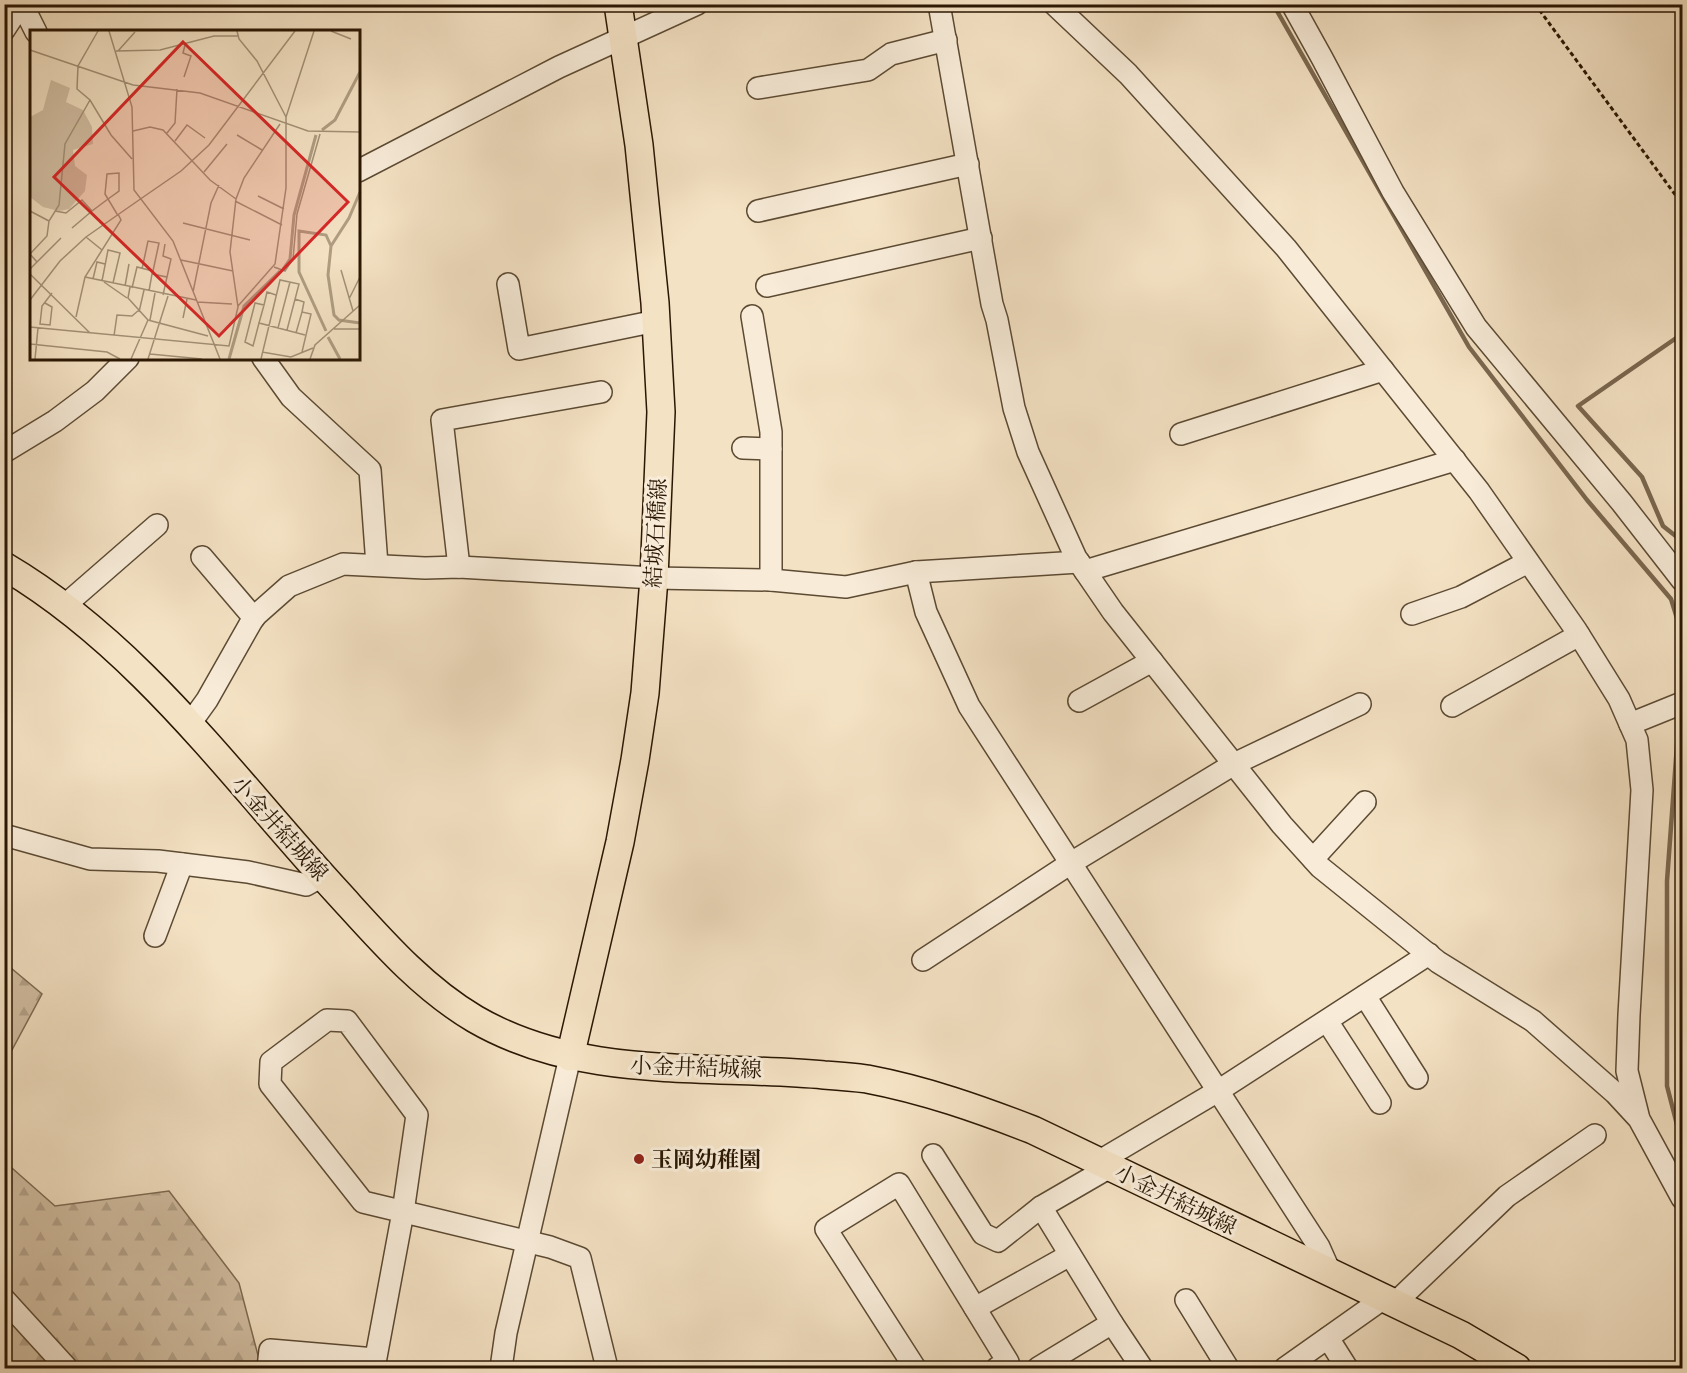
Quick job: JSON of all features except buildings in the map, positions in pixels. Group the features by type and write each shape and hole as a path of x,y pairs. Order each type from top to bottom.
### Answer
{"main road":[{"name":"結城石橋線","path":"570,1057 620,842 635,759 645,693 654,578 661,412 656,321 639,146 618,4"},
{"name":"小金井結城線","path":"4,566 64,606 134,666 401,962 442,997 496,1030 526,1043 570,1057 673,1069 777,1070 866,1079 960,1102 1033,1130 1461,1335 1517,1368"}],"street":[{"path":"4,30 22,4 35,30"},
{"path":"360,170 560,67 697,4"},
{"path":"939,4 992,304 998,320 1014,408 1028,452 1082,566 1113,612 1282,825 1320,867 1438,962 1533,1021 1615,1092 1639,1119 1683,1198"},
{"path":"1054,4 1128,74 1286,248 1479,491 1579,635 1619,699 1637,741 1642,790 1627,1071 1639,1119"},
{"path":"1292,4 1393,192 1476,327 1683,580"},
{"path":"758,88 868,70 891,54 946,40"},
{"path":"758,211 968,164"},
{"path":"767,286 981,238"},
{"path":"508,284 519,349 656,321"},
{"path":"752,316 771,432 771,580"},
{"path":"4,452 55,421 95,391 126,360"},
{"path":"264,360 291,397 370,470 377,566"},
{"path":"1181,434 1383,370"},
{"path":"459,567 442,420 601,392"},
{"path":"743,448 771,449"},
{"path":"189,725 207,700 254,618 290,586 343,564 459,567 654,578 771,580 846,587 916,572 1082,566 1455,460"},
{"path":"64,606 157,525"},
{"path":"202,557 254,618"},
{"path":"1412,614 1461,597 1528,562"},
{"path":"916,572 926,612 969,706 1318,1247 1331,1274"},
{"path":"1452,706 1579,635"},
{"path":"1079,701 1152,661"},
{"path":"1630,724 1683,703"},
{"path":"923,960 1071,863 1234,764 1360,704"},
{"path":"1313,859 1365,802"},
{"path":"4,835 90,859 158,861 248,872 306,885 322,876"},
{"path":"155,936 182,864"},
{"path":"933,1155 983,1234 998,1241 1041,1207 1104,1165 1429,954"},
{"path":"1365,996 1417,1078"},
{"path":"268,1368 270,1350 375,1364 404,1212 417,1115 347,1021 327,1020 271,1062 270,1084 363,1202 404,1212 527,1242 550,1247 580,1258 607,1368"},
{"path":"1327,1021 1380,1103"},
{"path":"501,1368 506,1333 570,1057"},
{"path":"1285,1368 1328,1338 1390,1301 1507,1196 1595,1135"},
{"path":"915,1368 826,1229 899,1184 1008,1362 997,1368"},
{"path":"1041,1207 1142,1368"},
{"path":"975,1308 1070,1255"},
{"path":"4,1299 67,1368"},
{"path":"1186,1300 1228,1368"},
{"path":"1038,1368 1112,1323"},
{"path":"1328,1338 1347,1368"}],"path":[{"path":"1535,4 1683,204"}],"green space":[{"path":"5,963 42,994 5,1063"},
{"path":"4,1161 55,1206 169,1191 239,1283 260,1363 259,1368 5,1368"}],"waterway":[{"path":"1273,4 1469,347 1587,500 1671,599 1682,634"},
{"path":"1682,334 1578,406 1642,477 1663,526 1682,541"},
{"path":"1681,689 1682,670"},
{"path":"1679,718 1667,881 1667,1086 1682,1144"}],"place":[{"name":"玉岡幼稚園","path":"639,1159"}]}
